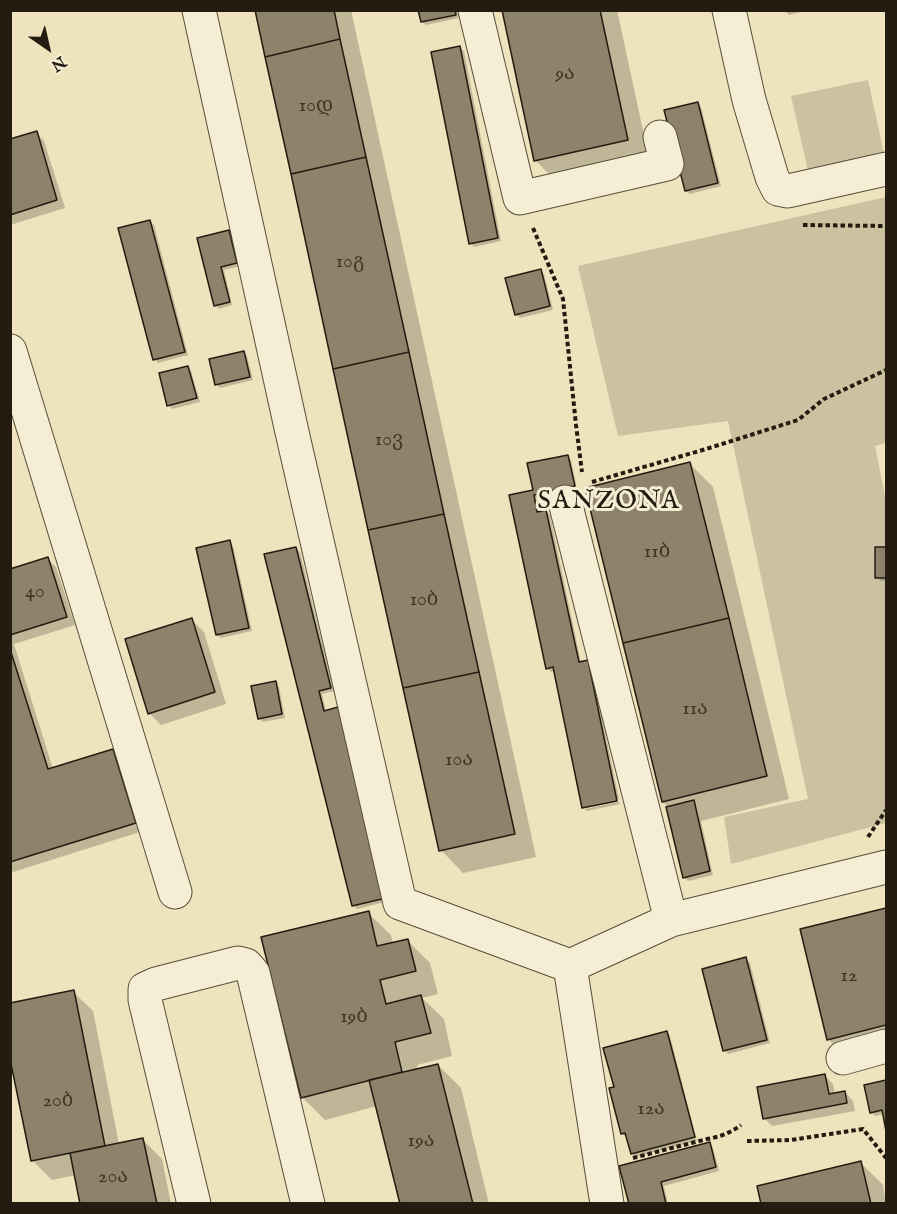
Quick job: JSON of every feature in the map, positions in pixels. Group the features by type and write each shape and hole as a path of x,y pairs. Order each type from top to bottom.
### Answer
{"street":[{"path":"199,10 292,432 400,903 570,966 671,920 886,867"},
{"path":"475,10 520,198 667,164 660,137"},
{"path":"729,10 750,100 772,177 778,189 788,191 886,169"},
{"path":"10,351 23,439 175,892"},
{"path":"575,493 671,920"},
{"path":"194,1203 145,1000 145,989 156,984 238,963 246,965 253,973 308,1203"},
{"path":"570,966 607,1203"},
{"path":"843,1058 886,1046"}],"path":[{"path":"520,198 562,299 576,425 575,493 798,420 824,399 886,370"},
{"path":"866,840 886,810"},
{"path":"600,1167 729,1134 741,1125"},
{"path":"747,1141 791,1140 863,1129 886,1158"}],"shaded area":[{"path":"868,80 885,158 809,175 791,96"},
{"path":"886,197 886,443 875,446 886,501 886,823 731,864 724,817 808,799 728,421 618,436 578,266"}],"building":[{"path":"255,10 334,10 340,39 265,57"},
{"path":"418,10 455,10 456,15 421,22"},
{"path":"502,10 600,10 628,140 534,161"},
{"path":"340,39 366,157 291,174 265,57"},
{"path":"460,46 498,238 469,244 431,52"},
{"path":"698,102 718,183 685,191 664,110"},
{"path":"37,131 57,200 10,215 10,139"},
{"path":"366,157 409,352 333,369 291,174"},
{"path":"150,220 185,352 153,360 118,228"},
{"path":"229,230 237,263 221,267 230,302 214,306 197,238"},
{"path":"541,269 550,306 515,315 505,278"},
{"path":"244,351 250,377 215,385 209,359"},
{"path":"409,352 444,514 368,530 333,369"},
{"path":"188,366 197,398 167,406 159,373"},
{"path":"568,455 575,486 534,495 537,512 546,510 579,662 588,660 617,801 582,808 553,667 546,669 509,495 533,490 527,463"},
{"path":"690,462 729,618 623,643 585,488"},
{"path":"444,514 479,672 403,688 368,530"},
{"path":"230,540 249,628 216,635 196,548"},
{"path":"296,547 331,688 319,691 324,711 338,707 386,898 352,906 264,554"},
{"path":"875,547 886,547 886,578 875,578"},
{"path":"48,557 67,617 10,635 10,569"},
{"path":"192,618 215,692 148,714 125,639"},
{"path":"729,618 767,776 662,802 623,643"},
{"path":"10,649 48,769 113,749 136,823 10,862"},
{"path":"479,672 515,834 439,851 403,688"},
{"path":"276,681 282,714 258,719 251,686"},
{"path":"694,800 710,871 683,878 666,807"},
{"path":"886,908 886,1025 827,1040 800,929"},
{"path":"369,911 377,946 408,939 416,971 380,980 386,1004 421,995 431,1033 395,1042 402,1072 301,1098 261,937"},
{"path":"746,957 767,1040 723,1051 702,969"},
{"path":"74,990 105,1146 31,1161 10,1059 10,1003"},
{"path":"667,1031 695,1137 631,1154 625,1133 621,1134 609,1088 614,1087 603,1048"},
{"path":"438,1064 473,1204 400,1204 369,1080"},
{"path":"825,1074 829,1094 845,1091 847,1103 763,1119 757,1087"},
{"path":"886,1080 886,1131 882,1110 870,1113 864,1085"},
{"path":"143,1138 157,1204 80,1204 70,1153"},
{"path":"710,1142 716,1167 661,1182 666,1204 629,1204 619,1166"},
{"path":"861,1161 871,1204 761,1204 757,1186"}],"district":[{"name":"SANZONA","path":"609,503"}]}
